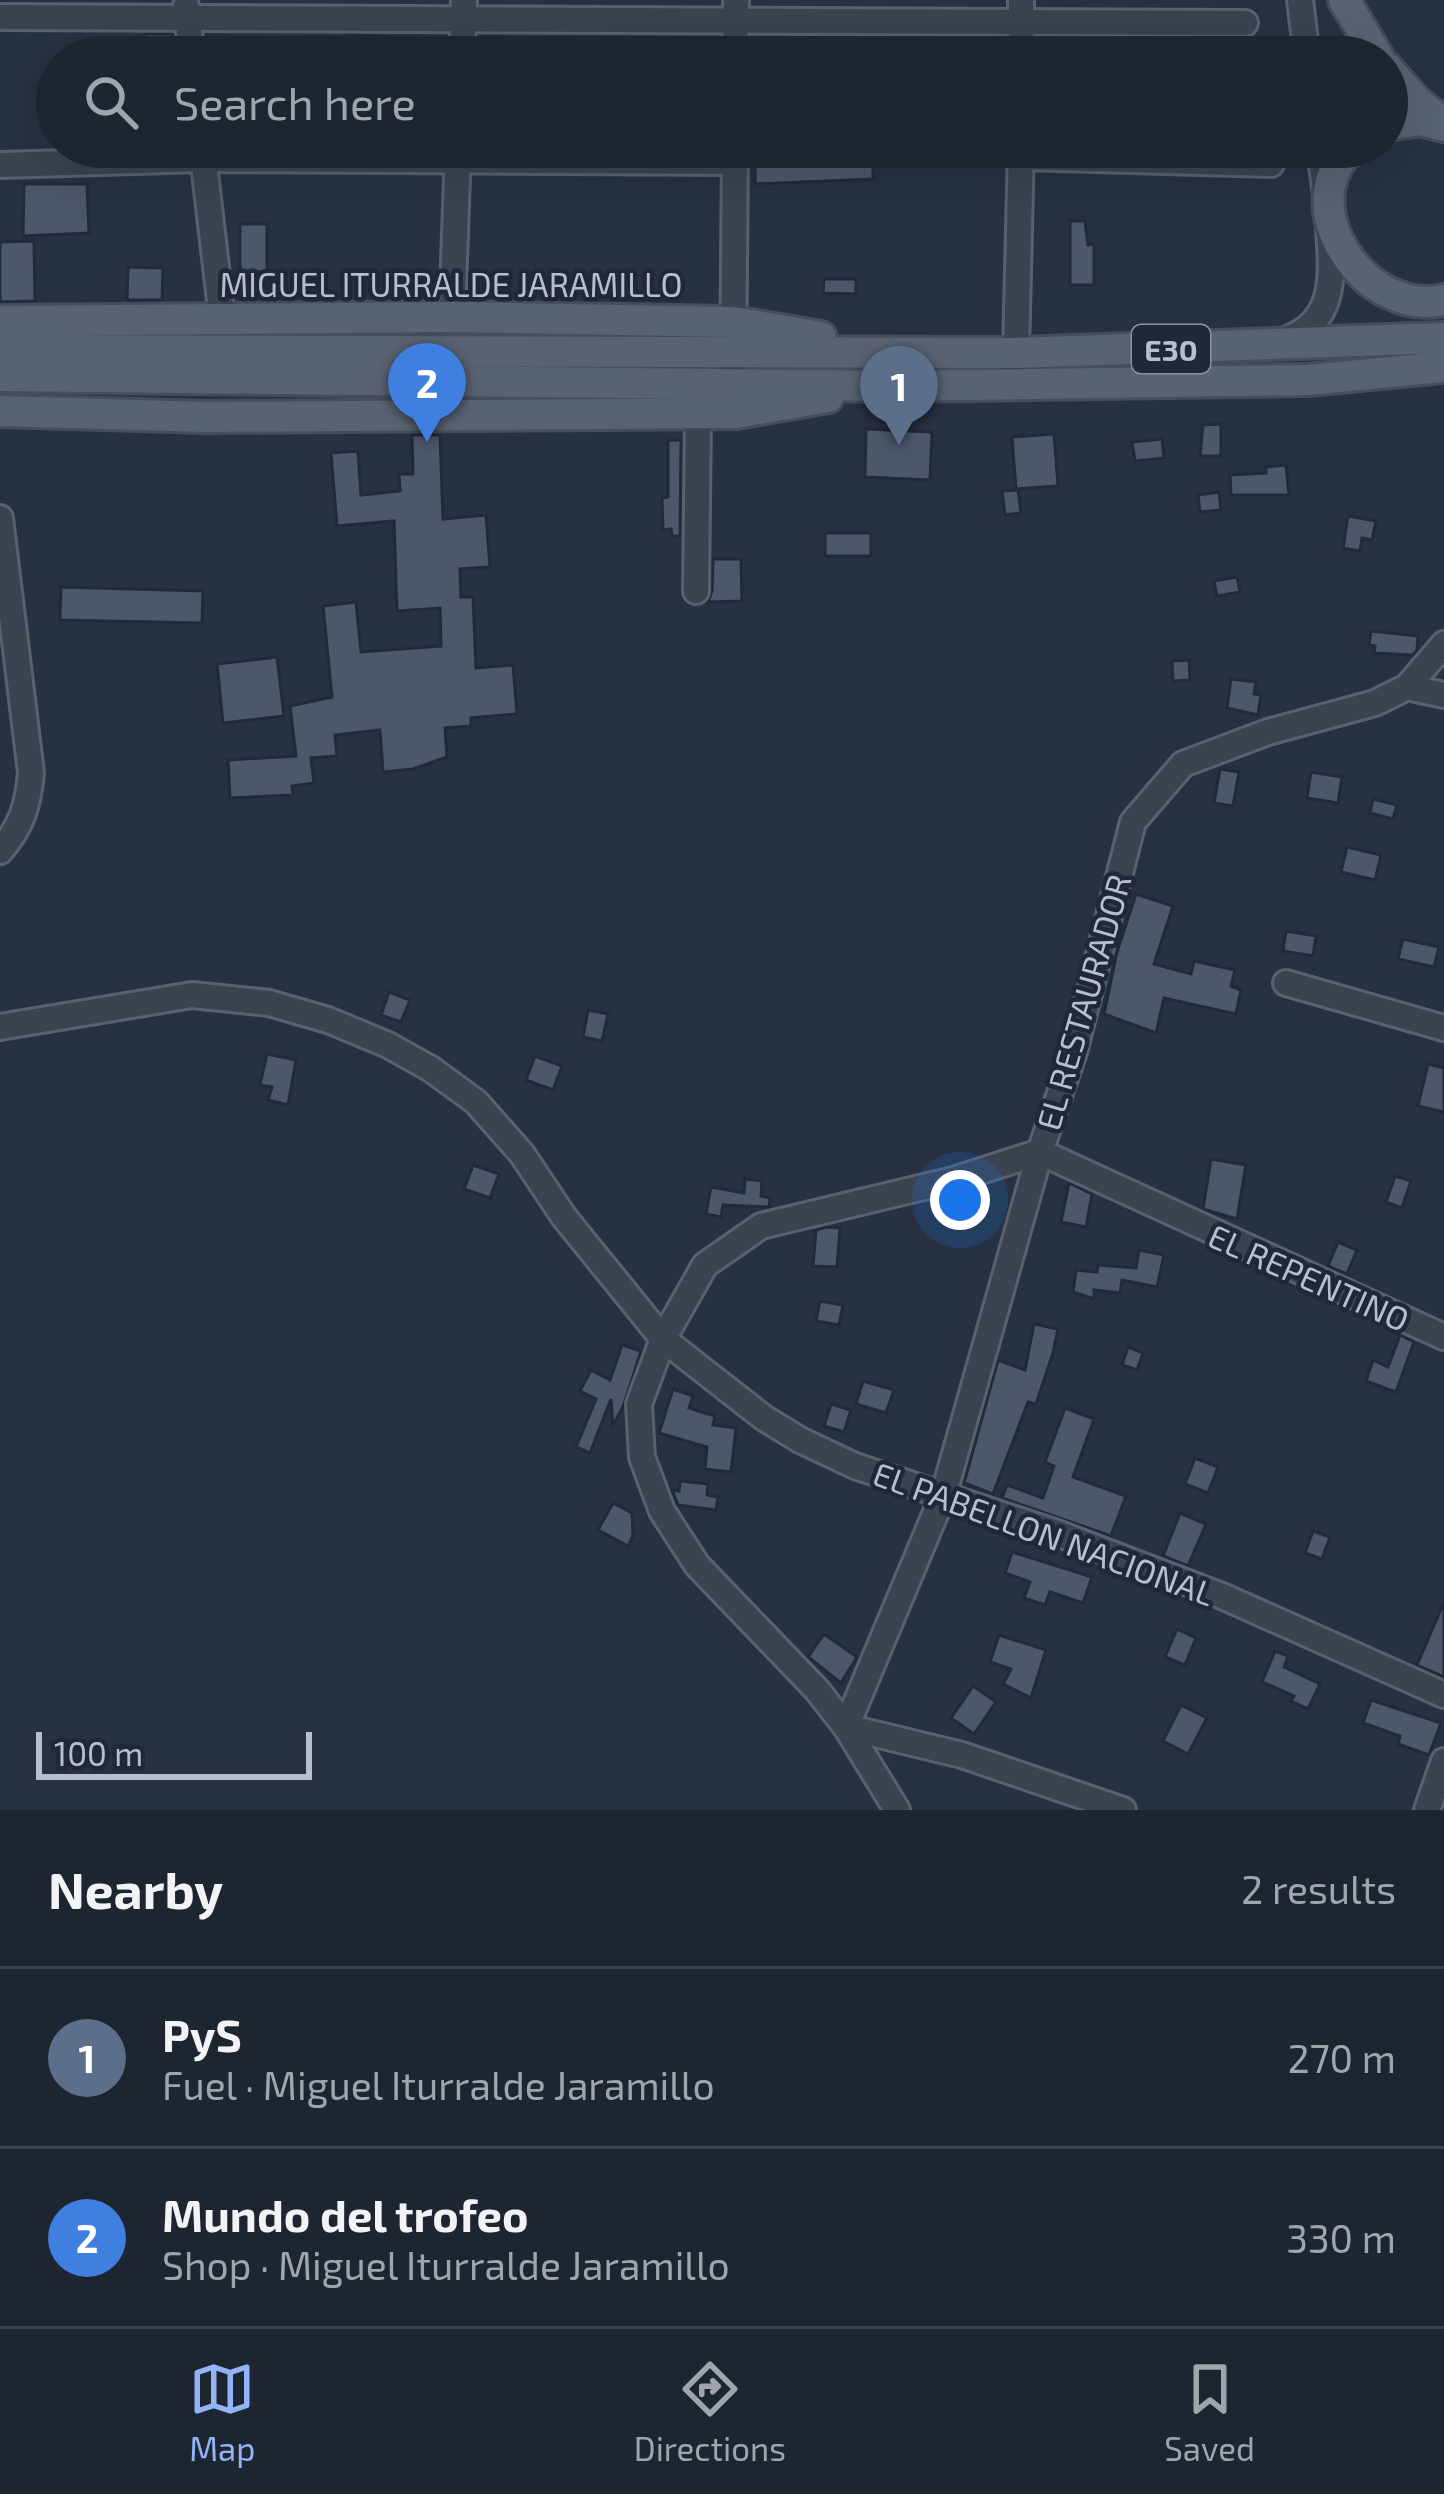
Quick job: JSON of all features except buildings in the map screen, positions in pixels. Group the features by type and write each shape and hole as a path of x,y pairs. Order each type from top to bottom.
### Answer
{"main road":[{"path":"1344,0 1365,36"},
{"path":"1408,92 1444,125"},
{"path":"1408,121 1444,125"},
{"path":"1340,168 1327,204 1344,248 1366,280 1395,298 1418,303 1444,300"},
{"name":"MIGUEL ITURRALDE JARAMILLO","path":"0,322 452,317 734,367 899,386 1013,368 1266,346 1444,338"},
{"name":"MIGUEL ITURRALDE JARAMILLO","path":"0,350 734,367"},
{"name":"MIGUEL ITURRALDE JARAMILLO","path":"0,376 734,367 898,351 1013,368 1364,377 1444,367"},
{"name":"MIGUEL ITURRALDE JARAMILLO","path":"0,411 206,417 698,413 734,367"},
{"path":"1364,377 1444,379"}],"street":[{"path":"1300,0 1304,36"},
{"path":"0,17 186,8 879,10 1021,11 1245,23"},
{"path":"0,165 36,163"},
{"path":"205,168 222,318"},
{"path":"452,317 457,168"},
{"path":"734,367 735,168"},
{"path":"1013,368 1021,168"},
{"path":"1266,346 1300,335 1318,322 1332,278 1322,168"},
{"path":"696,591 698,413"},
{"path":"0,518 31,772 20,828 0,850"},
{"name":"EL RESTAURADOR","path":"897,1810 846,1726 697,1564 662,1510 642,1457 639,1404 663,1339 705,1264 760,1226 953,1180 1040,1152 1074,1052 1133,822 1183,764 1268,732 1375,703 1407,687 1444,644"},
{"path":"1407,687 1444,695"},
{"path":"1286,983 1444,1028"},
{"name":"EL PABELLON NACIONAL","path":"0,1027 192,995 268,1004 328,1020 388,1045 476,1102 522,1154 564,1217 663,1339 800,1441 855,1466 944,1493 1222,1596 1444,1695"},
{"path":"1040,1152 944,1493 846,1726 962,1755 1123,1810"},
{"name":"EL REPENTINO","path":"1040,1152 1444,1337"},
{"path":"1427,1810 1444,1761"}],"place":[{"name":"Mundo del trofeo","path":"427,442"},
{"name":"PyS","path":"899,445"}]}
